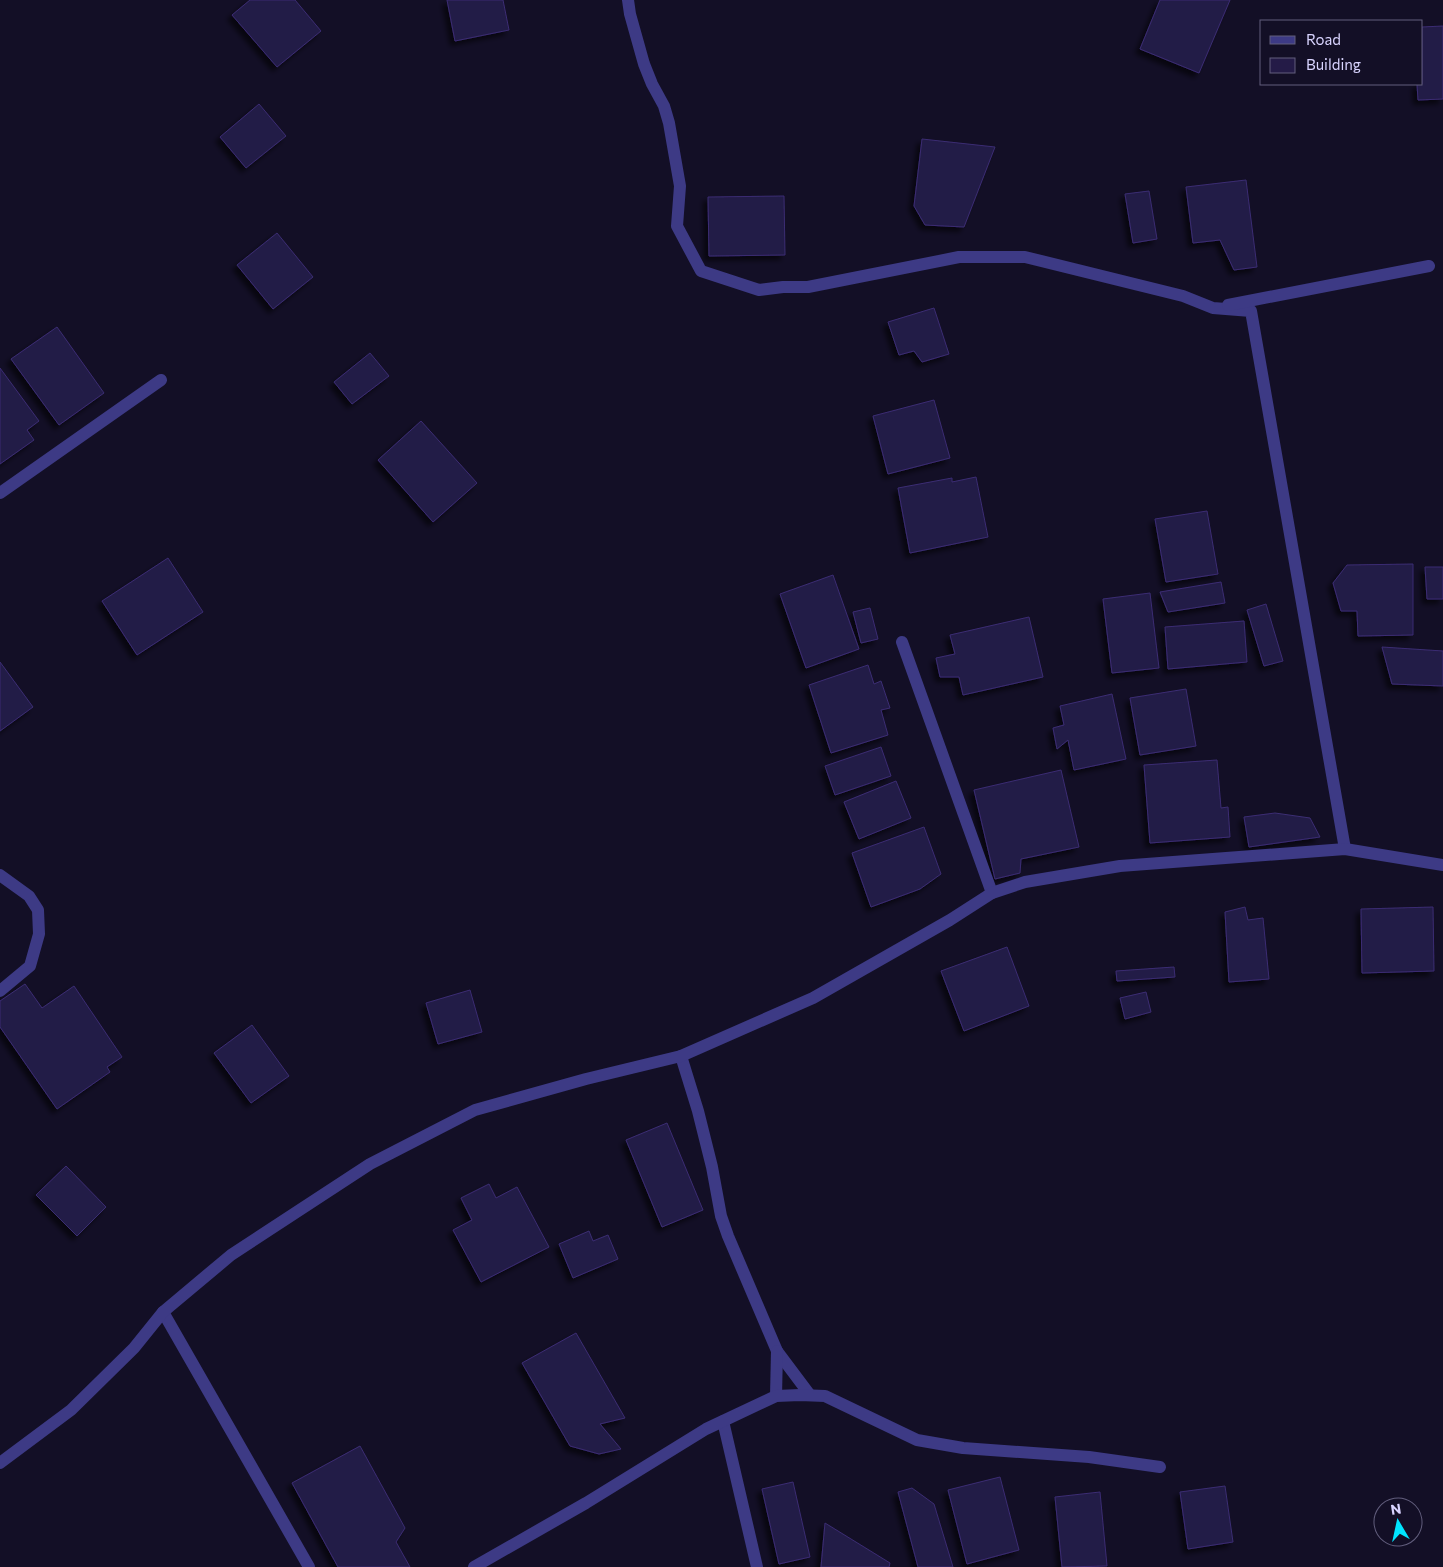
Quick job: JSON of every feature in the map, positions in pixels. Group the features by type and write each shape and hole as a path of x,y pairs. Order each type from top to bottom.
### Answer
{"street":[{"path":"628,0 644,64 664,106 669,123 680,186 677,226 701,271 759,290 783,287 808,287 959,257 1025,257 1183,296 1213,308 1251,311 1345,849"},
{"path":"1213,308 1429,266"},
{"path":"0,493 161,380"},
{"path":"902,642 992,893"},
{"path":"0,1462 70,1410 134,1348 163,1312 231,1255 370,1164 475,1110 586,1078 681,1056 813,998 950,920 992,893 1025,882 1120,866 1345,849 1443,865"},
{"path":"0,874 29,896 38,910 39,934 30,966 0,991"},
{"path":"681,1056 712,1167 721,1216 777,1351 810,1395"},
{"path":"163,1312 309,1567"},
{"path":"776,1396 777,1351"},
{"path":"474,1567 586,1503 706,1429 776,1396 825,1396 917,1440 963,1448 1089,1456 1160,1467"},
{"path":"723,1421 756,1567"}],"building":[{"path":"250,0 295,0 321,31 277,67 232,15"},
{"path":"447,0 503,0 509,30 455,41"},
{"path":"1160,0 1230,0 1199,73 1140,49"},
{"path":"1443,26 1443,99 1418,100 1417,85 1423,85 1423,27"},
{"path":"259,104 286,136 246,168 220,137"},
{"path":"922,139 995,147 964,227 925,225 914,206"},
{"path":"1246,180 1257,267 1234,270 1220,240 1193,243 1186,187"},
{"path":"1149,191 1157,239 1133,243 1125,194"},
{"path":"784,196 785,255 709,256 708,197"},
{"path":"277,233 313,277 273,309 237,265"},
{"path":"934,308 949,354 922,362 914,351 899,355 888,322"},
{"path":"57,327 104,393 59,425 11,359"},
{"path":"370,353 389,376 352,404 334,382"},
{"path":"0,368 39,421 27,430 34,440 0,464"},
{"path":"934,400 950,458 888,474 873,416"},
{"path":"421,421 477,483 433,522 378,460"},
{"path":"976,477 988,537 910,553 898,488 952,478 952,482"},
{"path":"1207,511 1218,574 1166,582 1155,519"},
{"path":"168,558 203,612 137,655 102,601"},
{"path":"1413,564 1413,635 1358,636 1357,611 1341,611 1333,583 1347,565"},
{"path":"1425,567 1443,567 1443,599 1427,599"},
{"path":"833,575 859,649 806,668 780,594"},
{"path":"1221,582 1225,603 1168,612 1160,592"},
{"path":"1150,593 1159,668 1112,673 1103,599"},
{"path":"1266,604 1283,661 1264,666 1247,610"},
{"path":"870,608 878,639 861,643 853,612"},
{"path":"1029,617 1043,677 963,695 959,677 940,677 936,658 955,654 950,635"},
{"path":"1244,621 1247,662 1168,669 1165,627"},
{"path":"1382,647 1443,651 1443,686 1392,684"},
{"path":"0,662 33,707 0,731"},
{"path":"868,665 874,684 881,681 890,708 881,710 888,735 831,753 809,685"},
{"path":"1186,689 1196,746 1140,755 1130,698"},
{"path":"1112,694 1126,759 1074,770 1068,740 1057,749 1053,728 1064,725 1060,706"},
{"path":"881,747 891,776 835,795 825,766"},
{"path":"1217,760 1221,808 1228,807 1230,837 1150,843 1144,765"},
{"path":"1061,770 1079,847 1021,859 1020,873 995,879 974,790"},
{"path":"896,781 911,818 859,839 844,802"},
{"path":"1275,813 1310,818 1320,837 1249,847 1244,817"},
{"path":"924,827 941,874 920,889 871,907 852,853"},
{"path":"1245,907 1248,920 1263,918 1269,979 1229,982 1225,912"},
{"path":"1433,907 1434,971 1362,973 1361,909"},
{"path":"1007,947 1029,1006 964,1031 941,971"},
{"path":"1174,967 1175,977 1117,981 1116,971"},
{"path":"25,984 42,1008 74,986 122,1057 107,1067 110,1072 57,1109 0,1027 0,1001"},
{"path":"470,990 482,1032 438,1044 426,1003"},
{"path":"1146,992 1151,1012 1125,1019 1120,998"},
{"path":"252,1025 289,1076 251,1103 214,1053"},
{"path":"667,1123 703,1210 662,1227 626,1140"},
{"path":"66,1166 106,1207 77,1236 36,1195"},
{"path":"489,1184 496,1198 517,1187 549,1247 481,1282 453,1230 472,1220 461,1198"},
{"path":"589,1231 593,1241 608,1235 618,1259 573,1278 559,1244"},
{"path":"576,1333 625,1418 600,1424 621,1449 599,1454 570,1446 522,1363"},
{"path":"360,1446 405,1528 396,1542 410,1567 338,1567 292,1483"},
{"path":"1000,1477 1019,1550 967,1564 948,1490"},
{"path":"793,1482 810,1557 779,1564 762,1489"},
{"path":"1225,1486 1233,1542 1188,1549 1180,1492"},
{"path":"912,1488 934,1504 953,1567 918,1567 898,1492"},
{"path":"1100,1492 1107,1566 1062,1567 1055,1497"},
{"path":"825,1523 890,1563 889,1567 821,1567"}]}
